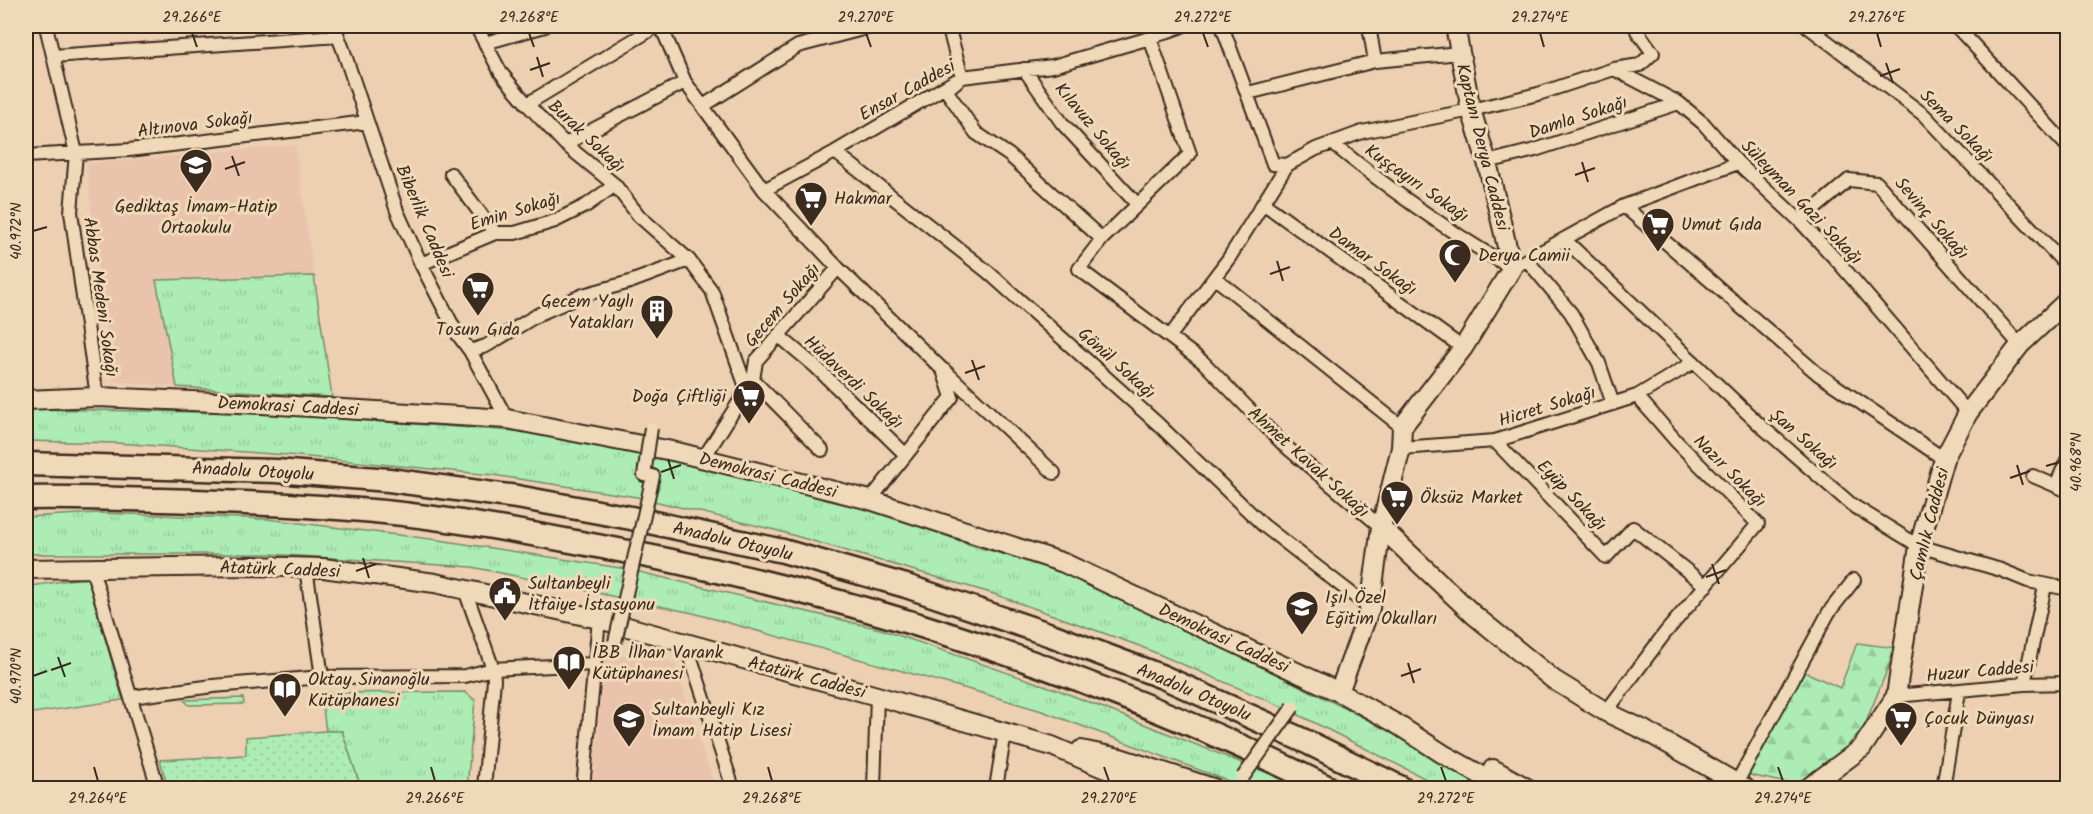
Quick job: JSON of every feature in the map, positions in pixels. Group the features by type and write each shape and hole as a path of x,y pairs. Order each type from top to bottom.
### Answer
{"highway":[{"path":"26,450 276,471"},
{"name":"Anadolu Otoyolu","path":"26,464 276,471 389,480 517,497 631,518 783,551 906,586 1051,635 1163,677 1310,743 1401,789"},
{"name":"Anadolu Otoyolu","path":"26,500 60,497 223,501 385,512 510,530 681,562 774,584 905,620 1039,666 1153,708 1276,762 1329,789"}],"street":[{"name":"Abbas Medeni Sokağı","path":"46,26 76,153 71,212 97,398"},
{"name":"Burak Sokağı","path":"476,26 501,73 526,104 566,144 615,185 639,216 689,260 712,291 750,385"},
{"path":"484,43 545,26"},
{"path":"526,104 661,28 677,26"},
{"path":"703,106 798,46 873,26 948,26 962,77 946,90 975,134 1009,155 1102,239"},
{"name":"Ensar Caddesi","path":"764,190 835,152 962,77 1053,66 1150,38 1182,26"},
{"path":"1222,26 1274,164 1287,165"},
{"path":"1369,26 1375,62"},
{"name":"Kaptanı Derya Caddesi","path":"1455,26 1471,110 1520,264"},
{"name":"Sema Sokağı","path":"1807,26 1924,115 2067,267"},
{"path":"1956,26 2067,147"},
{"path":"661,28 686,82 764,190 837,268 1054,473"},
{"path":"53,56 336,31"},
{"name":"Biberlik Caddesi","path":"336,31 397,211 456,332 470,351 507,419"},
{"path":"1170,336 1215,278 1287,165 1316,149 1362,132 1539,94 1614,69 1640,65 1653,53 1637,31"},
{"name":"Ahmet Kavak Sokağı","path":"1150,38 1190,154 1102,239 1079,269 1203,362 1284,445 1381,527 1474,615 1554,680 1606,712 1644,730 1732,785"},
{"path":"1248,93 1375,62 1460,53"},
{"name":"Kılavuz Sokağı","path":"1024,69 1062,123 1137,204"},
{"name":"Süleyman Gazi Sokağı","path":"1614,69 1679,103 1704,124 1738,163 1800,221 1968,413"},
{"path":"566,144 686,82"},
{"name":"Damla Sokağı","path":"1487,162 1527,152 1679,103"},
{"name":"Altınova Sokağı","path":"26,156 129,150 367,122"},
{"name":"Kuşçayırı Sokağı","path":"1332,143 1371,174 1431,216 1520,264 1571,314 1599,363 1613,404"},
{"name":"Gönül Sokağı","path":"835,152 988,272 1158,424 1263,525 1370,608"},
{"path":"1339,692 1370,608 1381,527 1401,448 1402,426 1463,348 1520,264 1624,206 1738,163"},
{"path":"451,174 495,232"},
{"name":"Sevinç Sokağı","path":"1800,221 1849,180 1877,183 2020,345"},
{"name":"Emin Sokağı","path":"421,264 495,232 515,233 555,221 587,205 615,185"},
{"name":"Damar Sokağı","path":"1263,203 1463,348"},
{"path":"1624,206 1818,374 1944,459"},
{"name":"Şan Sokağı","path":"1564,239 1760,425 1852,505 1919,546 2001,570 2045,586 2067,589"},
{"path":"470,351 486,346 539,314 583,295 638,279 689,260"},
{"name":"Gecem Sokağı","path":"703,459 750,385 756,361 837,268"},
{"path":"1215,278 1402,426"},
{"name":"Çamlık Caddesi","path":"1808,789 1862,748 1896,696 1919,546 1944,459 1968,413 2020,345 2067,300"},
{"name":"Hüdaverdi Sokağı","path":"777,335 816,367 906,455"},
{"name":"Hicret Sokağı","path":"1401,448 1495,441 1637,396 1694,362"},
{"path":"870,500 952,397 943,370"},
{"path":"750,385 822,450"},
{"name":"Nazır Sokağı","path":"1606,712 1665,633 1758,524 1677,442 1637,396"},
{"name":"Demokrasi Caddesi","path":"29,398 262,404 507,419 703,459 870,500 1064,562 1339,692 1395,723"},
{"path":"615,642 653,476 644,475 651,428"},
{"name":"Eyüp Sokağı","path":"1495,441 1606,557 1633,528 1706,586"},
{"path":"2033,476 2062,488 2067,458"},
{"name":"Atatürk Caddesi","path":"26,569 250,566 323,568 435,583 599,619 1052,746 1120,758 1214,789"},
{"path":"306,568 322,676"},
{"path":"92,569 158,789"},
{"path":"1732,785 1829,612 1854,580"},
{"path":"2024,684 2045,586"},
{"path":"465,590 493,669 494,680 484,789"},
{"path":"583,789 599,619"},
{"path":"686,643 732,789"},
{"path":"131,697 213,686 322,676 465,676 493,669 594,664"},
{"name":"Huzur Caddesi","path":"1896,696 1959,692 2024,684 2067,683"},
{"path":"1942,789 1959,692"},
{"path":"874,789 877,696"},
{"path":"1243,777 1293,707"},
{"path":"1395,723 1504,789"},
{"path":"1395,723 1413,724 1527,789"},
{"path":"996,789 1005,732"},
{"name":"Atatürk Caddesi","path":"1052,746 1103,768 1171,789"},
{"path":"26,783 27,789"}],"shaded area":[{"name":"Gediktaş İmam-Hatip Ortaokulu","path":"295,145 314,276 157,280 177,387 113,381 87,164"},
{"path":"653,654 675,665 715,788 593,788 604,656"}],"green space":[{"path":"314,276 332,397 177,387 156,280"},
{"path":"26,409 256,413 528,432 697,465 869,506 968,544 1076,575 1409,740 1494,788 1444,788 1283,707 1137,645 991,593 775,530 637,497 493,475 288,455 116,443 26,441"},
{"path":"98,513 267,519 439,540 627,569 880,629 1058,690 1270,774 1297,788 1247,788 1042,711 978,692 693,613 472,567 269,554 26,554 26,517"},
{"path":"87,577 123,700 26,714 26,587"},
{"path":"1857,643 1896,648 1864,727 1827,770 1792,784 1740,773 1803,671 1840,688"},
{"path":"465,692 475,700 467,788 361,788 342,731 326,731 321,693"},
{"path":"243,698 244,704 189,705 184,700"},
{"path":"342,731 361,788 168,788 160,760 246,755 246,737"}],"place":[{"name":"Gediktaş İmam-Hatip Ortaokulu","path":"196,194"},
{"name":"Hakmar","path":"811,227"},
{"name":"Umut Gıda","path":"1658,253"},
{"name":"Derya Camii","path":"1455,284"},
{"name":"Tosun Gıda","path":"478,317"},
{"name":"Gecem Yaylı Yatakları","path":"657,340"},
{"name":"Doğa Çiftliği","path":"749,425"},
{"name":"Öksüz Market","path":"1397,526"},
{"name":"Sultanbeyli İtfaiye İstasyonu","path":"505,622"},
{"name":"Işıl Özel Eğitim Okulları","path":"1302,636"},
{"name":"İBB İlhan Varank Kütüphanesi","path":"569,691"},
{"name":"Oktay Sinanoğlu Kütüphanesi","path":"285,718"},
{"name":"Çocuk Dünyası","path":"1901,747"},
{"name":"Sultanbeyli Kız İmam Hatip Lisesi","path":"629,748"}]}
